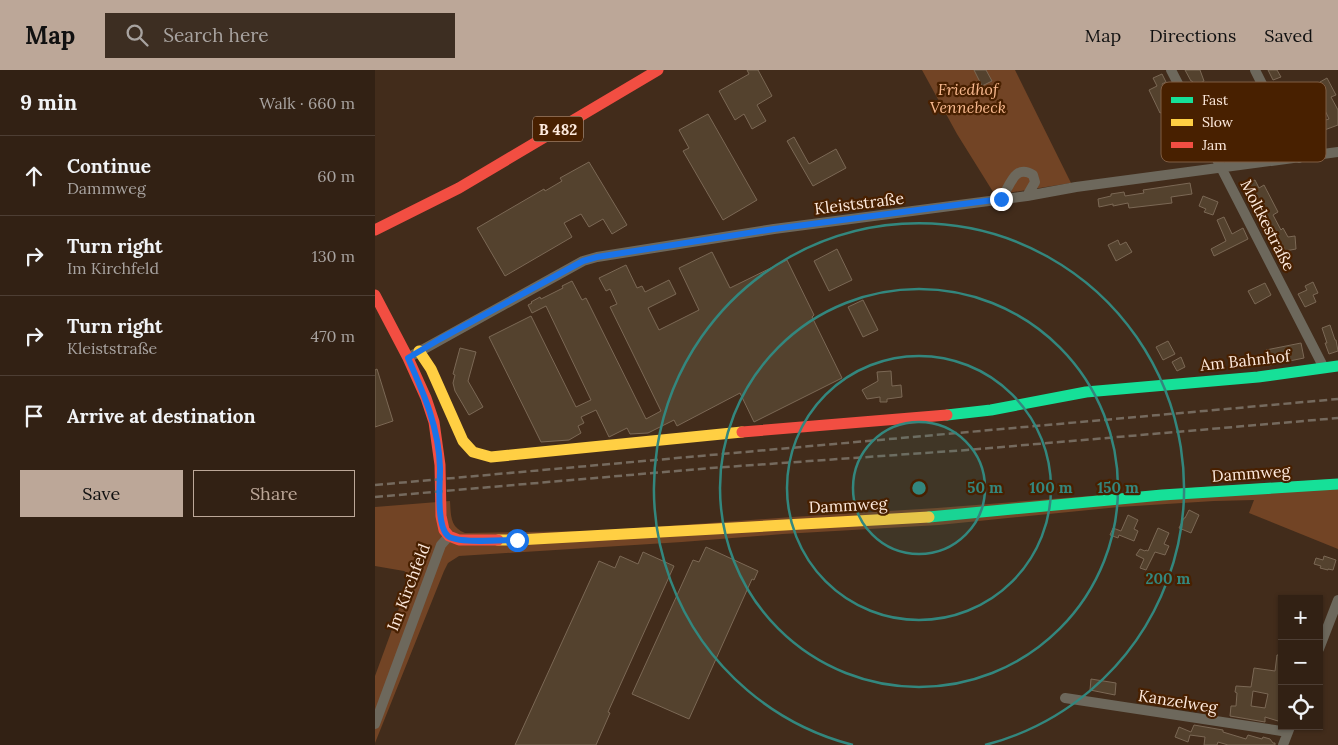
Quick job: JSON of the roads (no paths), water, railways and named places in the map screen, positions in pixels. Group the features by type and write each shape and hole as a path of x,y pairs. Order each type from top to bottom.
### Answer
{"street":[{"name":"B 482","path":"375,230 459,188 658,70"},
{"name":"Moltkestraße","path":"1171,70 1177,82"},
{"path":"1255,70 1261,82"},
{"name":"Moltkestraße","path":"1219,162 1324,368"},
{"name":"Kleiststraße","path":"408,358 583,261 597,257 774,229 1268,162"},
{"path":"1001,199 1019,172 1027,172 1033,175 1035,182 1027,196"},
{"name":"Im Kirchfeld","path":"375,295 408,358 426,398 434,422 440,465 441,516 444,530 449,536 441,545 375,724"},
{"name":"Am Bahnhof","path":"419,351 431,369 463,441 473,452 491,457 924,418 991,410 1085,392 1258,377 1338,366"},
{"name":"Dammweg","path":"449,536 464,540 517,540 940,516 1144,497 1338,484"},
{"path":"1322,640 1338,600"},
{"name":"Kanzelweg","path":"1065,698 1278,727"},
{"path":"1283,745 1289,730"}],"railway":[{"path":"375,485 1338,399"},
{"path":"375,497 711,468 967,450 1338,418"}],"park label":[{"name":"Friedhof Vennebeck","path":"968,98"}]}
